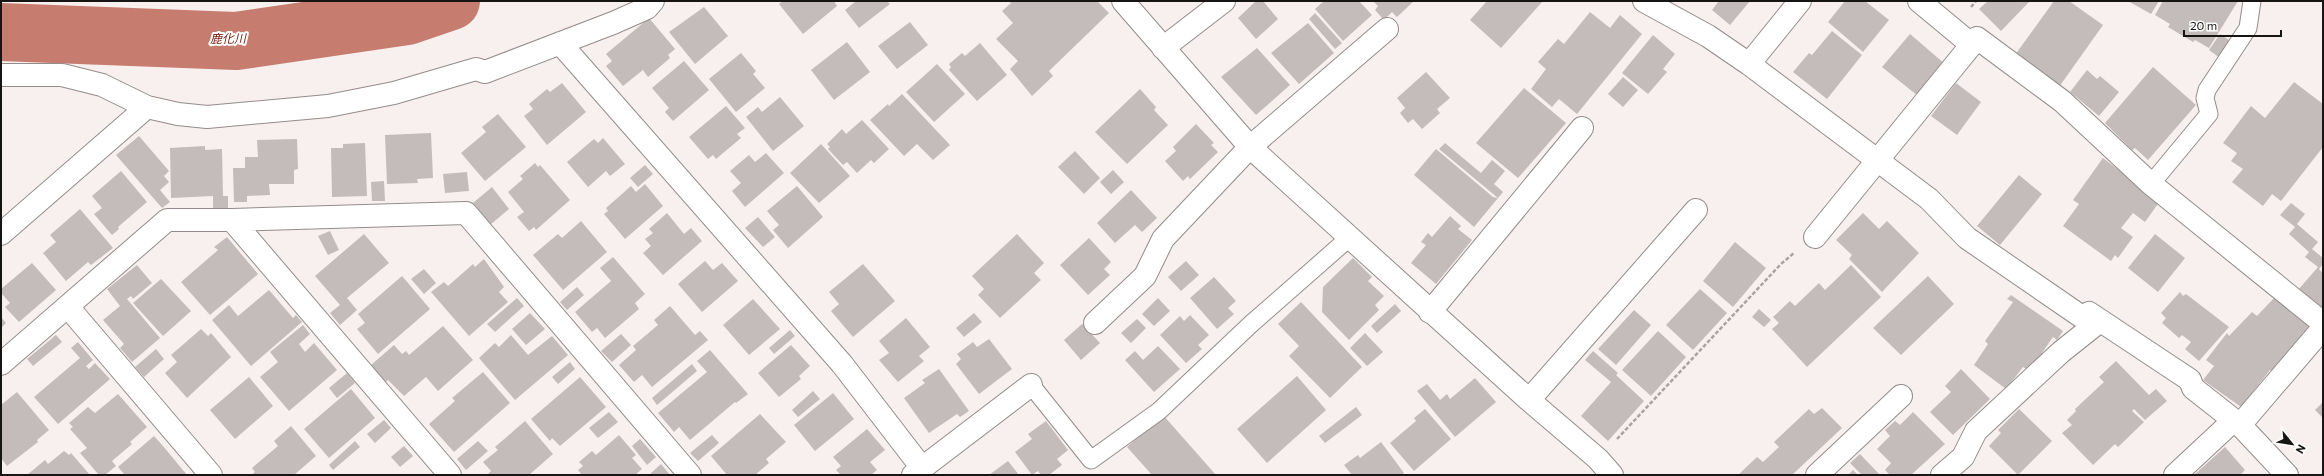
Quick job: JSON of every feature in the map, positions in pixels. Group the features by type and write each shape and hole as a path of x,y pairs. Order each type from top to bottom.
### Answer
{"street":[{"path":"1,75 62,75 102,85 147,107 178,114 207,117 328,106 394,93 476,69 485,72 647,8 653,1"},
{"path":"1123,1 1250,147 1430,312 1598,459 1612,475"},
{"path":"1163,48 1224,1"},
{"path":"1644,1 1708,36 1749,64 1929,200 1967,238 2082,317 2089,313 2190,380 2193,388 2237,422 2287,475"},
{"path":"1749,64 1800,1"},
{"path":"1919,1 1972,45"},
{"path":"1095,323 1145,276 1163,239 1250,147 1387,29"},
{"path":"1815,237 1878,162 1977,38 2062,101 2151,184 2323,322"},
{"path":"560,43 842,364 925,470 1031,385"},
{"path":"1,234 147,107"},
{"path":"1430,312 1582,128"},
{"path":"1529,400 1696,210"},
{"path":"1,364 167,220 232,220 466,213 690,475"},
{"path":"232,220 450,475"},
{"path":"68,307 211,475"},
{"path":"1942,475 1963,457 1976,431 2061,352 2100,321"},
{"path":"2175,475 2237,422 2323,328"},
{"path":"1817,475 1901,396"}],"lane":[{"path":"2151,184 2209,114 2205,98 2207,90 2248,28 2252,1"},
{"path":"1031,385 1091,460 1159,411 1251,324 1349,238"}],"path":[{"path":"1598,459 1780,264 1815,237"}],"building":[{"path":"783,1 834,1 837,6 803,34 779,4"},
{"path":"856,1 887,1 890,4 859,28 845,10"},
{"path":"1008,1 1097,1 1109,13 1049,71 1053,76 1032,96 1010,69 1018,61 996,39 1013,23 1002,11 1011,3"},
{"path":"1256,1 1263,1 1278,19 1256,39 1238,18"},
{"path":"1324,1 1359,1 1372,15 1343,41 1315,9"},
{"path":"1373,1 1414,1 1397,17 1392,12 1384,20 1375,10 1378,6"},
{"path":"1487,1 1543,1 1501,48 1470,20"},
{"path":"1719,1 1750,1 1730,25 1712,10"},
{"path":"1845,1 1865,1 1889,20 1863,52 1828,22"},
{"path":"1988,1 2030,1 2001,31 1979,9"},
{"path":"2054,1 2069,1 2103,25 2059,87 2015,55"},
{"path":"2128,1 2159,1 2151,14"},
{"path":"2163,1 2238,1 2209,48 2195,40 2193,42 2168,27 2170,24 2155,15"},
{"path":"704,7 728,36 695,64 669,32"},
{"path":"1590,12 1610,28 1620,15 1642,34 1577,114 1559,99 1552,107 1531,89 1546,69 1538,62 1558,39 1564,44"},
{"path":"1315,13 1342,43 1335,49 1309,19"},
{"path":"649,18 675,49 668,55 670,58 648,77 643,70 623,86 606,66 612,61 606,54"},
{"path":"910,22 928,45 897,69 878,46"},
{"path":"1308,23 1334,53 1299,84 1271,53"},
{"path":"1832,31 1862,55 1827,99 1793,72 1809,53 1812,55"},
{"path":"1910,34 1945,64 1918,96 1882,67"},
{"path":"2220,34 2232,42 2220,58 2209,50"},
{"path":"1653,35 1675,54 1663,69 1667,72 1648,94 1622,73"},
{"path":"847,42 870,72 834,100 811,70"},
{"path":"980,43 1007,75 977,101 949,70 951,67 949,64 962,53 965,56"},
{"path":"1257,48 1290,85 1256,115 1221,77"},
{"path":"741,53 756,71 753,74 765,88 736,112 709,79"},
{"path":"684,61 709,90 673,121 665,112 669,108 652,88"},
{"path":"937,64 965,94 934,122 906,92"},
{"path":"2153,67 2196,105 2148,160 2135,148 2132,150 2105,123"},
{"path":"2087,70 2097,79 2100,76 2119,92 2099,116 2070,92"},
{"path":"1426,72 1450,98 1437,109 1440,113 1422,129 1413,119 1408,123 1400,113 1405,108 1397,98"},
{"path":"1623,77 1638,90 1623,107 1608,94"},
{"path":"2294,82 2323,104 2323,147 2281,201 2272,194 2263,206 2232,182 2243,169 2231,161 2237,153 2223,143 2251,106 2265,118"},
{"path":"562,83 586,112 547,145 524,116 533,109 529,104 547,89 550,92"},
{"path":"1956,83 1981,102 1957,135 1931,116"},
{"path":"1524,88 1566,123 1518,178 1476,143"},
{"path":"1140,89 1156,107 1154,110 1168,125 1127,164 1095,132"},
{"path":"902,94 950,145 933,160 917,144 904,156 870,120"},
{"path":"780,97 804,126 773,151 746,117 758,107 762,112"},
{"path":"726,106 745,128 737,134 741,138 716,159 713,155 708,159 689,137"},
{"path":"498,114 526,147 485,181 461,153 486,132 482,127"},
{"path":"862,120 889,149 874,163 871,160 857,173 847,162 843,165 828,149 830,147 827,144 842,129 846,134"},
{"path":"1196,124 1214,143 1211,145 1218,152 1190,179 1188,176 1183,181 1165,161 1176,151 1173,147"},
{"path":"431,133 433,178 417,179 418,183 387,184 385,135"},
{"path":"139,136 169,171 164,176 169,182 160,190 170,202 162,208 116,155"},
{"path":"603,138 625,164 610,176 606,171 588,187 567,162 594,139 598,143"},
{"path":"297,139 298,169 294,170 294,184 269,184 270,195 247,196 247,202 234,202 233,168 245,168 245,157 258,157 257,140"},
{"path":"365,143 367,196 332,197 331,148 343,148 343,144"},
{"path":"1445,143 1481,173 1492,160 1505,171 1494,184 1503,192 1498,198 1439,149"},
{"path":"821,144 850,176 819,203 790,173"},
{"path":"205,146 205,150 222,149 223,196 228,196 228,208 213,208 213,196 171,198 170,148"},
{"path":"1436,149 1493,197 1498,198 1474,227 1414,175"},
{"path":"1075,151 1100,178 1084,194 1058,167"},
{"path":"766,153 784,173 745,207 732,191 741,183 730,171 749,155 755,162"},
{"path":"2103,158 2160,201 2145,222 2133,213 2121,228 2133,237 2118,258 2115,255 2111,261 2063,226 2079,204 2073,200"},
{"path":"535,163 538,167 540,165 570,200 536,230 534,227 529,231 517,217 524,212 508,192 523,179 520,176"},
{"path":"645,165 653,174 638,187 630,178"},
{"path":"1113,170 1124,182 1111,194 1100,182"},
{"path":"121,171 147,202 118,227 119,229 112,235 94,214 102,208 92,196"},
{"path":"467,172 469,191 445,193 443,174"},
{"path":"2019,175 2042,194 2000,245 1977,226"},
{"path":"384,181 385,201 372,201 371,182"},
{"path":"645,184 663,206 625,239 604,214 608,211 606,208 631,186 636,192"},
{"path":"797,186 823,217 788,248 773,230 779,225 767,211"},
{"path":"492,187 509,209 490,225 473,203"},
{"path":"1131,190 1157,218 1142,232 1135,225 1115,243 1097,223"},
{"path":"2291,203 2305,214 2297,224 2318,242 2312,249 2323,258 2323,264 2319,269 2323,273 2323,311 2298,290 2318,267 2305,257 2309,252 2289,234 2295,227 2280,215"},
{"path":"80,209 113,248 91,265 88,262 66,281 43,253 56,242 50,235"},
{"path":"667,213 684,234 691,228 702,241 663,275 643,253 651,246 645,239 653,233 649,229"},
{"path":"1863,213 1879,229 1887,221 1919,253 1882,292 1849,259 1852,255 1836,240"},
{"path":"1450,216 1461,226 1458,229 1472,240 1436,284 1411,263 1426,245 1421,242 1428,233 1432,237"},
{"path":"758,217 775,237 763,247 745,228"},
{"path":"581,221 607,252 563,290 533,255 558,234 562,238"},
{"path":"330,231 339,250 328,255 318,236"},
{"path":"364,234 389,263 347,298 357,310 340,325 330,313 340,305 315,276"},
{"path":"1017,234 1044,263 1034,273 1041,280 1000,318 978,295 984,289 972,276"},
{"path":"2155,234 2185,258 2158,292 2128,268"},
{"path":"227,237 258,274 210,315 181,282 218,250 214,247"},
{"path":"1089,238 1111,262 1104,269 1110,275 1088,295 1060,265"},
{"path":"1735,242 1766,268 1733,307 1703,281"},
{"path":"613,257 645,294 635,303 639,309 605,338 597,328 592,332 575,312 611,281 600,268"},
{"path":"1353,258 1372,277 1368,281 1384,296 1375,305 1379,310 1349,340 1322,312 1323,287"},
{"path":"484,259 504,287 499,292 508,302 469,336 431,292 444,282 448,286 473,264 475,267"},
{"path":"705,261 713,270 722,263 738,281 702,312 678,284"},
{"path":"1186,261 1199,275 1181,291 1168,277"},
{"path":"32,263 56,290 19,322 5,307 10,303 1,293 1,289"},
{"path":"863,264 895,301 853,337 831,311 839,304 829,292"},
{"path":"137,265 152,283 133,299 131,296 127,299 160,338 132,362 120,348 124,344 103,320 120,306 107,289"},
{"path":"1851,265 1881,297 1807,367 1772,329 1779,323 1773,317 1790,301 1795,306 1819,283 1825,290"},
{"path":"424,269 436,283 424,294 411,279"},
{"path":"402,276 430,309 378,354 357,329 365,323 358,314"},
{"path":"1928,276 1954,304 1901,355 1873,328"},
{"path":"1214,277 1236,301 1228,308 1234,314 1217,329 1190,298"},
{"path":"161,279 191,311 163,336 133,303"},
{"path":"577,287 584,295 567,310 560,302"},
{"path":"1700,289 1727,313 1693,350 1666,325"},
{"path":"269,290 293,318 296,315 302,322 251,366 212,320 229,305 238,316"},
{"path":"2180,292 2183,296 2186,294 2229,327 2199,361 2185,349 2191,342 2182,335 2179,338 2162,323 2166,318 2161,313"},
{"path":"2011,295 2063,331 2057,340 2053,337 2042,353 2044,355 2028,370 2023,367 2006,389 1974,365 1988,344 1985,341 2013,302 2007,299"},
{"path":"517,298 524,306 495,332 487,324"},
{"path":"1158,298 1170,311 1154,326 1142,314"},
{"path":"2274,298 2278,302 2282,298 2312,327 2273,371 2270,370 2241,407 2203,380 2214,366 2206,360 2227,333 2229,336 2252,312 2257,316"},
{"path":"753,299 780,329 749,355 723,325"},
{"path":"1301,302 1362,367 1330,398 1289,356 1299,346 1278,324"},
{"path":"1395,304 1401,311 1377,333 1371,326"},
{"path":"670,306 695,335 700,331 708,340 652,387 642,375 634,382 619,365 636,350 633,346 658,325 654,320"},
{"path":"1759,309 1771,320 1764,327 1752,317"},
{"path":"1634,310 1651,325 1616,365 1598,349"},
{"path":"530,313 545,329 526,345 512,329"},
{"path":"974,313 982,322 964,337 956,328"},
{"path":"1190,315 1209,335 1198,345 1202,349 1186,363 1160,335 1180,316 1184,321"},
{"path":"1,317 6,323 1,328"},
{"path":"906,318 930,347 919,356 924,361 898,382 879,360 889,353 879,341"},
{"path":"1137,319 1146,328 1131,343 1121,333"},
{"path":"1082,324 1100,343 1081,360 1064,340"},
{"path":"303,325 310,334 299,344 305,352 314,343 337,370 289,411 260,377 278,362 270,352"},
{"path":"443,326 473,360 438,391 426,377 404,396 388,380 386,382 371,365 394,345 402,354 406,351 409,355"},
{"path":"201,329 208,336 211,333 231,357 187,398 165,373 177,362 171,355"},
{"path":"790,330 795,336 774,354 769,348"},
{"path":"1658,331 1686,357 1651,396 1622,370"},
{"path":"1365,333 1383,352 1367,366 1350,348"},
{"path":"621,334 631,345 612,362 601,351"},
{"path":"56,335 62,342 33,366 27,359"},
{"path":"511,335 528,355 552,336 568,355 515,400 479,358 495,343 499,347"},
{"path":"989,339 1012,369 979,394 956,364 961,359 957,354 973,342 977,347"},
{"path":"78,342 93,360 86,366 89,369 95,363 110,379 58,424 34,397 80,358 71,348"},
{"path":"791,345 810,366 799,376 801,379 779,397 758,373"},
{"path":"1158,346 1180,369 1154,392 1125,360 1135,351 1143,360"},
{"path":"156,349 164,359 144,377 135,367"},
{"path":"710,350 748,394 736,403 735,402 690,440 679,427 674,432 658,413 707,372 697,361"},
{"path":"1593,351 1618,373 1616,375 1644,401 1608,441 1581,416 1611,382 1585,360"},
{"path":"2116,361 2149,395 2156,389 2167,401 2145,420 2134,409 2132,411 2144,422 2118,447 2115,444 2093,465 2062,433 2072,425 2067,420 2076,411 2075,409 2104,382 2099,377"},
{"path":"570,362 575,369 558,384 552,377"},
{"path":"692,364 697,371 657,405 652,398"},
{"path":"939,369 969,411 960,417 957,414 929,433 904,398 925,383 922,380"},
{"path":"1961,369 1990,399 1953,435 1930,412 1951,392 1945,386"},
{"path":"483,372 510,403 454,452 429,424 455,401 452,398"},
{"path":"347,373 355,383 337,398 329,388"},
{"path":"1297,376 1326,410 1267,463 1237,429"},
{"path":"249,377 273,406 235,439 210,410"},
{"path":"580,377 606,407 560,446 552,438 550,441 531,419"},
{"path":"1475,378 1496,402 1455,437 1417,391 1427,384 1440,400 1447,394 1450,399"},
{"path":"351,389 375,418 329,458 304,429"},
{"path":"813,391 820,399 798,417 792,410"},
{"path":"17,392 49,430 37,440 38,442 7,466 1,458 1,405"},
{"path":"833,393 854,419 815,451 794,425"},
{"path":"118,394 147,427 130,442 132,444 112,461 116,466 105,475 99,475 80,453 87,448 70,429 73,427 69,423 88,407 95,413"},
{"path":"2323,402 2323,418 2315,410"},
{"path":"1356,407 1362,415 1325,443 1319,436"},
{"path":"1822,408 1842,428 1792,475 1738,475 1757,457 1763,462 1779,447 1774,442 1809,409 1814,414"},
{"path":"1425,409 1451,439 1414,471 1390,443 1416,421 1414,418"},
{"path":"2019,409 2052,441 2018,475 1989,446 2001,433 1998,430"},
{"path":"609,412 618,422 598,438 589,428"},
{"path":"1913,412 1945,444 1911,475 1890,475 1885,470 1891,463 1877,449 1890,436 1885,430 1895,421 1900,425"},
{"path":"760,414 786,442 766,459 769,463 755,475 727,475 711,456"},
{"path":"1163,415 1216,475 1152,475 1127,447"},
{"path":"384,420 391,428 375,443 367,434"},
{"path":"525,421 553,454 529,475 487,475 491,471 483,462 498,450 495,447"},
{"path":"1046,421 1068,450 1057,459 1062,465 1049,475 1041,475 1038,471 1032,475 1015,452 1032,439 1028,434"},
{"path":"291,426 316,456 294,475 251,475 255,472 252,468 278,446 274,441"},
{"path":"867,429 885,450 870,462 877,470 871,475 841,475 836,470 841,466 833,457"},
{"path":"619,435 636,455 632,458 642,469 635,475 582,475 578,470 583,466 579,462 592,451 596,455"},
{"path":"712,435 719,443 698,461 690,453"},
{"path":"154,436 187,475 125,475 118,467"},
{"path":"640,439 656,457 647,465 632,446"},
{"path":"355,441 360,447 333,470 329,465"},
{"path":"478,441 488,451 466,470 457,459"},
{"path":"1381,442 1404,473 1401,475 1352,475 1344,465 1358,455 1360,458"},
{"path":"404,446 413,456 400,467 391,457"},
{"path":"2225,447 2245,470 2240,475 2194,475"},
{"path":"64,451 69,455 71,453 90,475 27,475 45,460 48,464"},
{"path":"1860,454 1880,475 1862,475 1850,463"},
{"path":"1008,461 1019,475 989,475"},
{"path":"661,464 670,475 649,475"},
{"path":"1853,470 1858,475 1848,475"}],"waterway":[{"name":"鹿化川","path":"1,32 236,41 407,16 451,1"}]}
